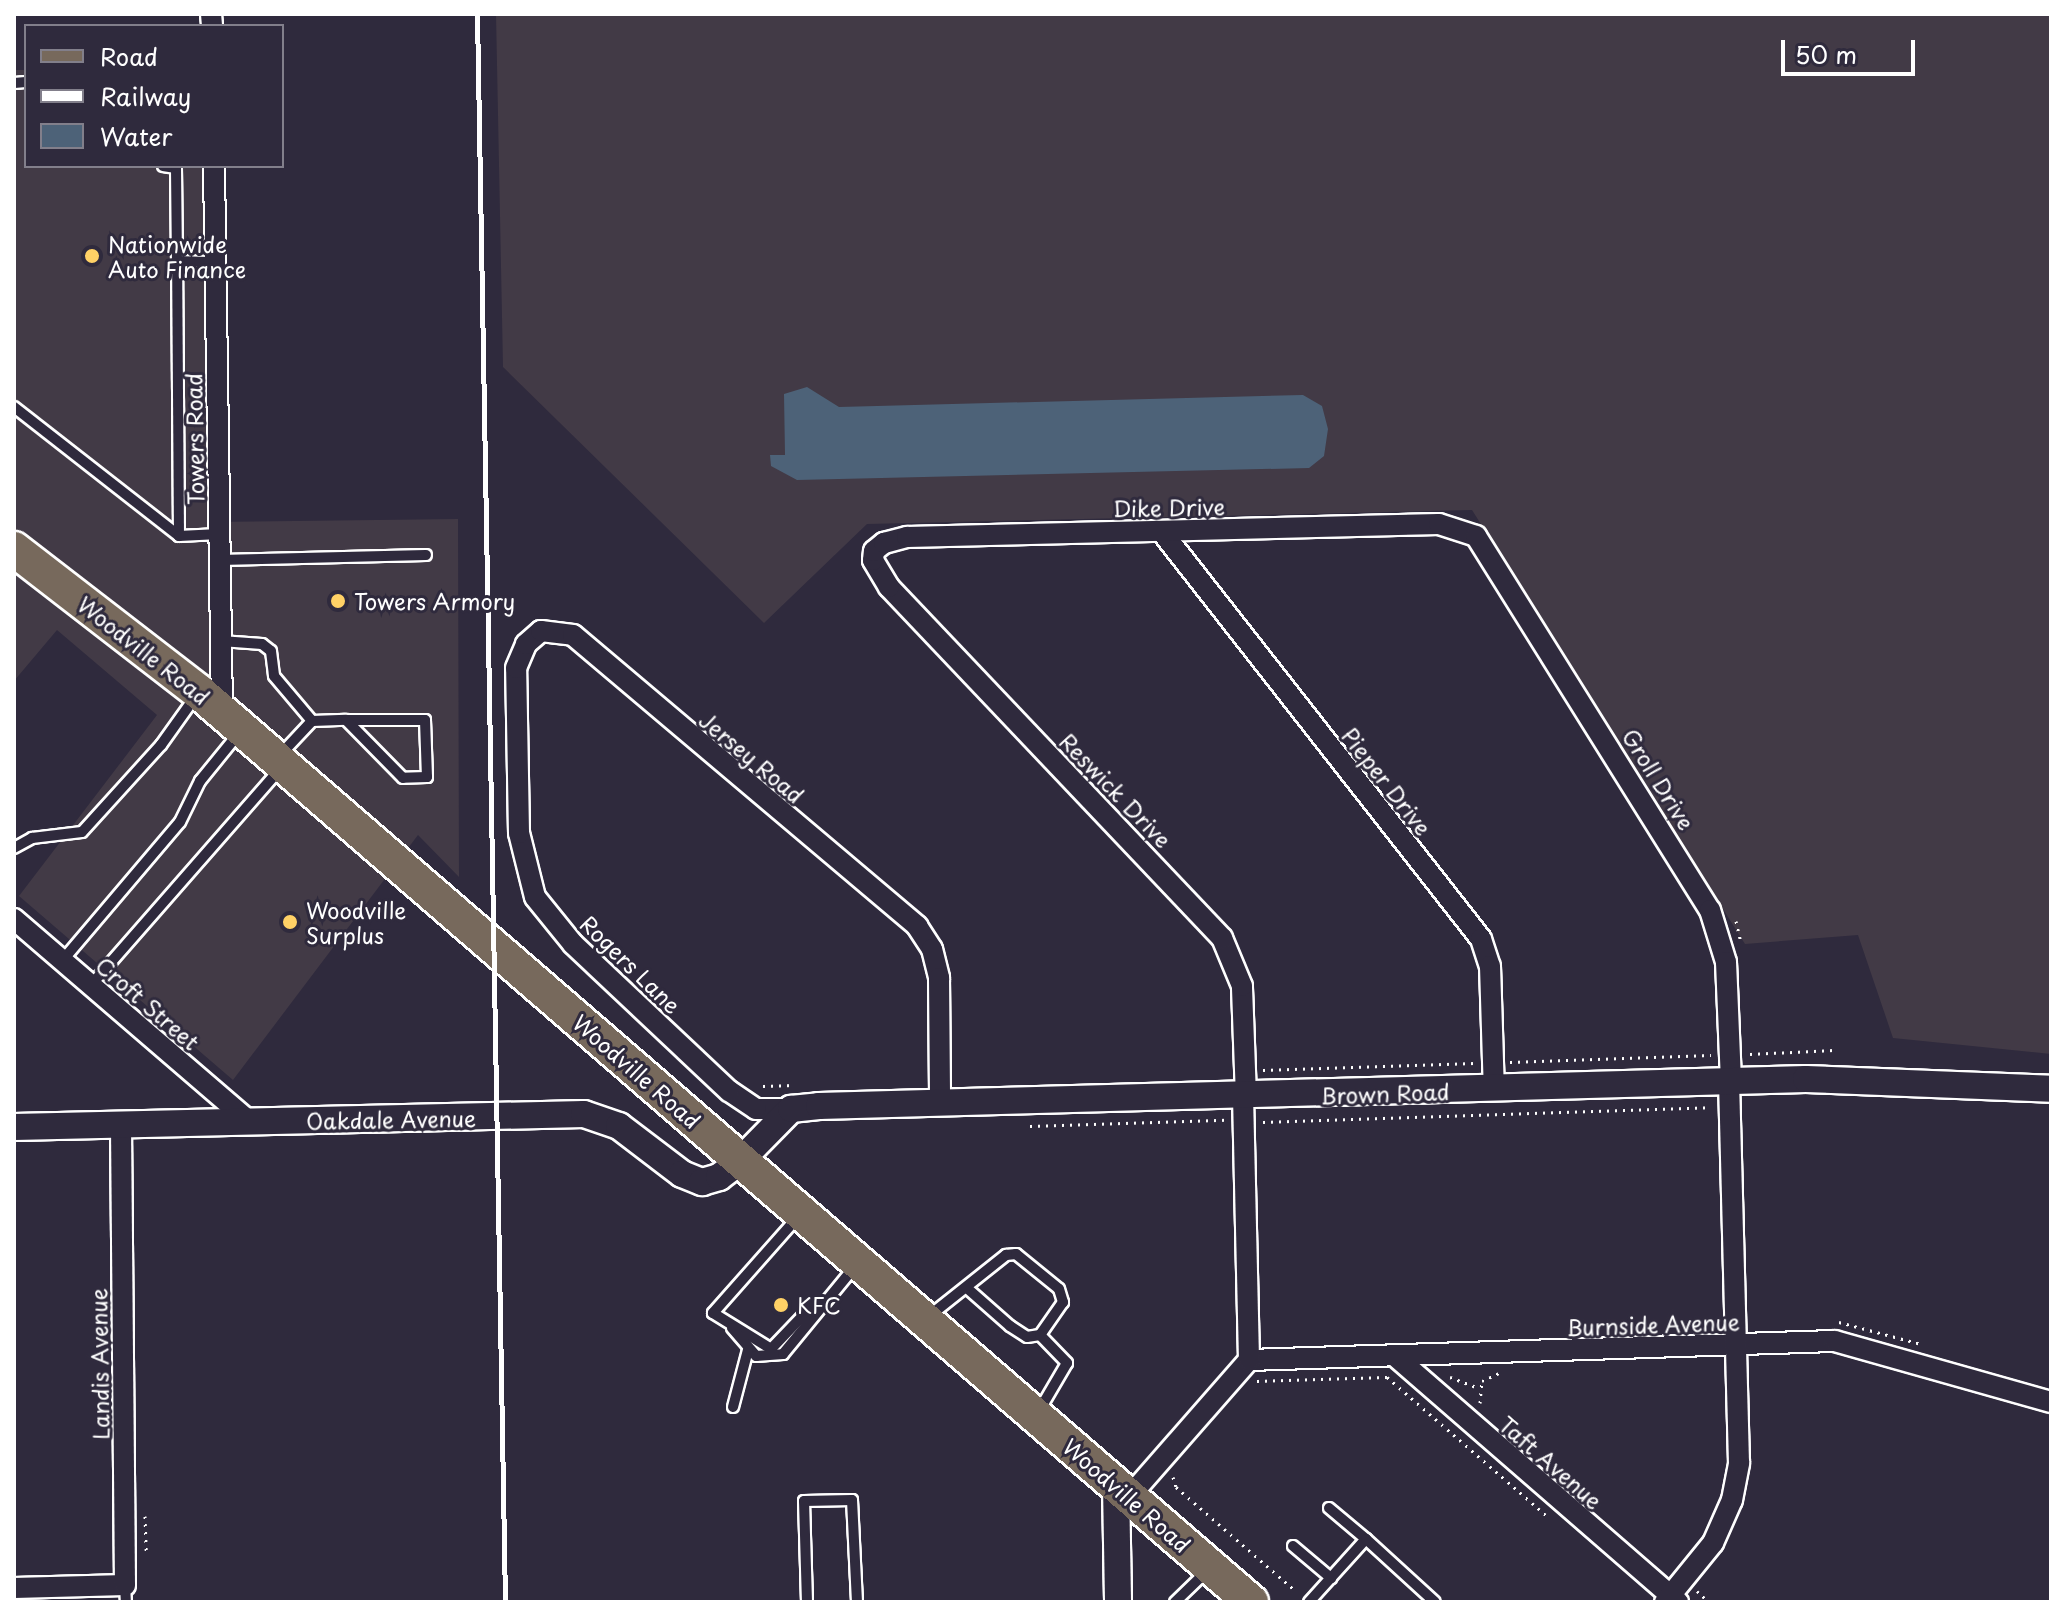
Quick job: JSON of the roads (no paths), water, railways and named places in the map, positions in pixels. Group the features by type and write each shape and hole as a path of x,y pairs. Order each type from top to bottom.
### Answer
{"main road":[{"name":"Woodville Road","path":"14,549 221,710 1251,1602"}],"street":[{"name":"Towers Road","path":"214,168 221,710"},
{"name":"Dike Drive","path":"874,551 907,537 1439,524 1468,531"},
{"name":"Groll Drive","path":"1468,531 1493,555 1710,910 1726,962 1720,1055 1730,1089 1740,1441 1734,1490 1713,1543 1675,1595"},
{"name":"Pieper Drive","path":"1162,532 1481,939 1490,966 1484,1063 1494,1090"},
{"name":"Reswick Drive","path":"874,551 876,569 889,587 1222,938 1242,986 1240,1109 1249,1360"},
{"name":"Jersey Road","path":"518,789 519,656 541,631 561,631 591,649 917,926 932,949 939,978 940,1101"},
{"name":"Rogers Lane","path":"518,789 525,872 548,916 742,1102 769,1111 791,1109"},
{"name":"Croft Street","path":"14,919 251,1123"},
{"name":"Brown Road","path":"791,1109 940,1101 1240,1109 1494,1090 1730,1089 1884,1080 2051,1089"},
{"path":"740,1161 791,1109"},
{"name":"Oakdale Avenue","path":"14,1127 602,1116 702,1182 719,1177 740,1161"},
{"name":"Landis Avenue","path":"121,1125 126,1593"},
{"name":"Burnside Avenue","path":"1249,1360 1846,1343 2051,1402"},
{"name":"Taft Avenue","path":"1395,1356 1675,1595"},
{"path":"1118,1602 1122,1491 1249,1360"},
{"path":"14,1588 126,1593"}],"lane":[{"path":"176,168 179,536"},
{"path":"177,261 215,262"},
{"path":"14,407 179,536 219,534"},
{"path":"220,560 426,555"},
{"path":"221,641 262,644 271,651 274,676 312,721"},
{"path":"14,848 32,838 82,832 161,745 221,710"},
{"path":"62,961 180,822 200,781 221,710"},
{"path":"91,985 312,721 346,720 425,720 427,777 403,778 346,720"},
{"path":"801,1213 713,1313 732,1328 771,1349 814,1304 825,1302"},
{"path":"925,1320 968,1289 997,1259 1016,1254 1062,1294 1063,1302 1040,1335 1027,1337 968,1289"},
{"path":"732,1328 748,1350 771,1359 783,1354 858,1262"},
{"path":"1036,1416 1067,1363 1040,1335"},
{"path":"733,1407 748,1350"},
{"path":"807,1602 804,1501 852,1500 857,1602"},
{"path":"1329,1508 1435,1602"},
{"path":"1309,1602 1366,1539"},
{"path":"1293,1546 1331,1578"},
{"path":"1175,1602 1211,1567"}],"water":[{"path":"807,387 839,407 1303,395 1322,406 1328,429 1324,456 1309,468 797,480 771,466 770,455 785,455 784,394"}],"railway":[{"path":"477,14 505,1602"}],"place":[{"name":"Nationwide Auto Finance","path":"92,256"},
{"name":"Towers Armory","path":"338,601"},
{"name":"Woodville Surplus","path":"290,922"},
{"name":"KFC","path":"781,1305"}]}
